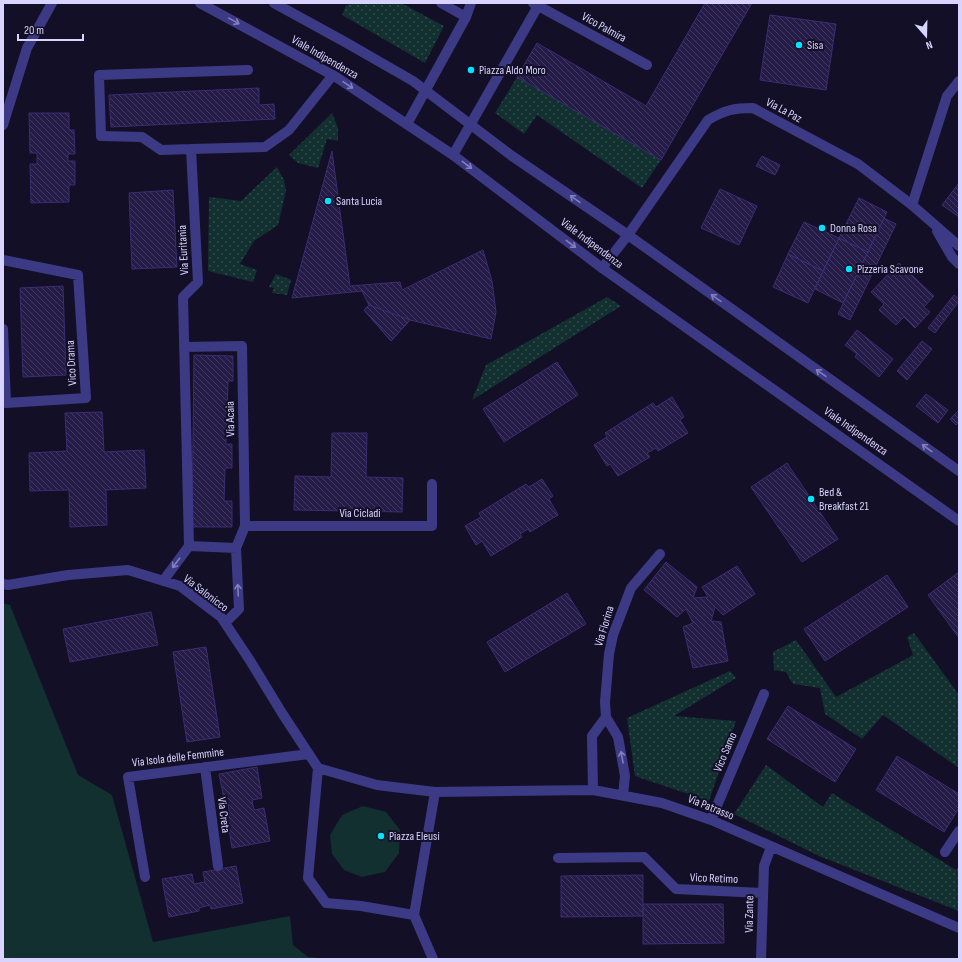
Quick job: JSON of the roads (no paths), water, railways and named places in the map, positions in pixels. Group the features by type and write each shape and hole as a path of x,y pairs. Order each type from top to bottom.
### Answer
{"street":[{"path":"3,125 27,48 52,3"},
{"name":"Viale Indipendenza","path":"200,3 333,75 453,155 602,268 959,521"},
{"name":"Viale Indipendenza","path":"274,3 413,81 512,156 628,235 959,471"},
{"path":"407,124 466,17 471,3"},
{"path":"443,4 466,17"},
{"path":"453,155 535,5"},
{"name":"Vico Palmira","path":"535,5 647,66"},
{"path":"248,70 99,75 101,136 142,137 161,150 265,147 289,130 333,75"},
{"path":"912,204 947,96 959,81"},
{"name":"Via La Paz","path":"602,268 628,235 708,120 722,112 737,108 753,108 858,164 912,204 933,224"},
{"name":"Via Euritania","path":"189,546 183,297 198,282 190,149"},
{"path":"933,224 959,246"},
{"path":"933,224 952,257 959,264"},
{"name":"Vico Drama","path":"3,260 78,275 86,398 6,402 3,329"},
{"name":"Via Acaia","path":"184,346 242,346 245,526 236,548 239,609 225,624"},
{"name":"Via Cicladi","path":"245,526 432,526 432,484"},
{"path":"163,581 189,546 236,548"},
{"name":"Via Florina","path":"623,795 625,776 618,737 606,717 605,702 609,654 613,635 631,588 660,554"},
{"name":"Via Salonicco","path":"3,584 8,585 68,575 128,570 180,586 221,617 318,768"},
{"name":"Vico Samo","path":"711,820 764,694"},
{"path":"593,790 592,736 606,717"},
{"name":"Via Isola delle Femmine","path":"145,877 128,777 309,754"},
{"name":"Via Creta","path":"205,767 218,866"},
{"path":"414,915 326,902 308,878 318,768 377,786 435,792 414,915 433,959"},
{"name":"Via Patrasso","path":"435,792 593,790 662,803 711,820 959,928"},
{"path":"945,852 959,831"},
{"name":"Via Zante","path":"761,959 764,866 770,847"},
{"name":"Vico Retimo","path":"558,858 644,857 676,889 763,893"}],"place":[{"name":"Sisa","path":"799,45"},
{"name":"Piazza Aldo Moro","path":"471,70"},
{"name":"Santa Lucia","path":"328,201"},
{"name":"Donna Rosa","path":"822,228"},
{"name":"Pizzeria Scavone","path":"849,269"},
{"name":"Bed & Breakfast 21","path":"811,499"},
{"name":"Piazza Eleusi","path":"381,836"}]}
